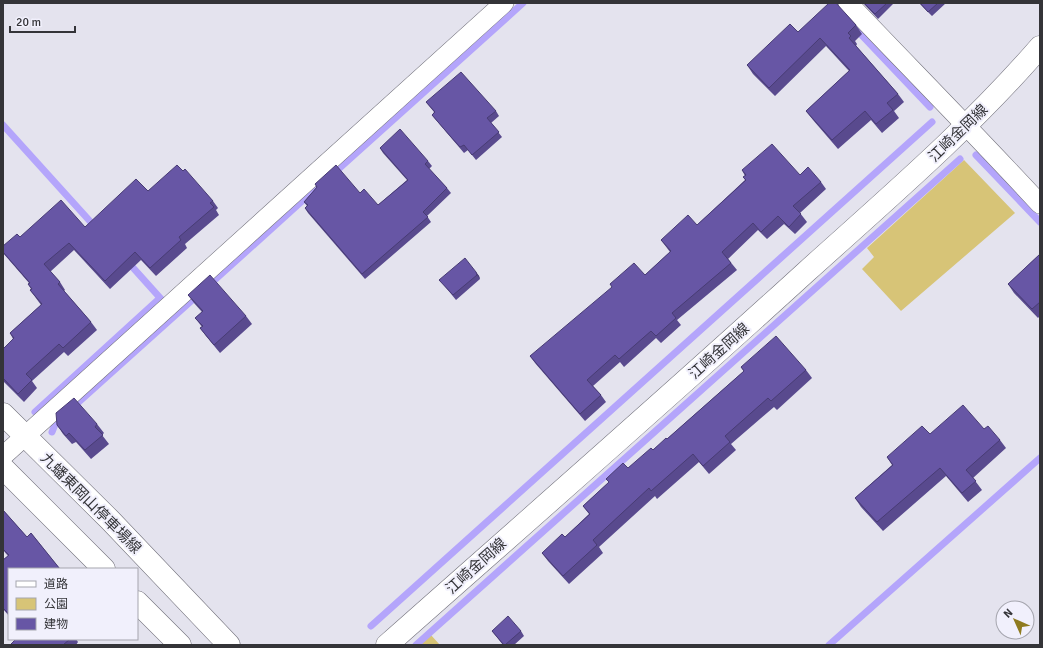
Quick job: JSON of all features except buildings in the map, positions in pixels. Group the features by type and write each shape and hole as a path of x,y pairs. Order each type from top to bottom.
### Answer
{"main road":[{"name":"江崎金岡線","path":"387,645 753,321 967,126 986,107 1040,46"},
{"name":"九蟠東岡山停車場線","path":"3,414 110,520 229,645"},
{"path":"3,468 103,568"},
{"path":"138,603 180,645"}],"street":[{"path":"3,456 504,3"},
{"path":"848,3 1040,204"}],"green space":[{"path":"964,160 1015,213 901,311 862,269 874,257 867,248"},
{"path":"430,634 440,645 418,645"}],"waterway":[{"path":"333,174 523,3"},
{"path":"855,28 930,107"},
{"path":"371,626 932,122"},
{"path":"3,125 97,229"},
{"path":"976,155 1040,222"},
{"path":"416,645 960,159"},
{"path":"208,286 322,183"},
{"path":"127,261 162,300"},
{"path":"71,409 199,294"},
{"path":"35,412 160,298"},
{"path":"52,432 56,422 63,416"},
{"path":"829,645 1040,458"}]}
